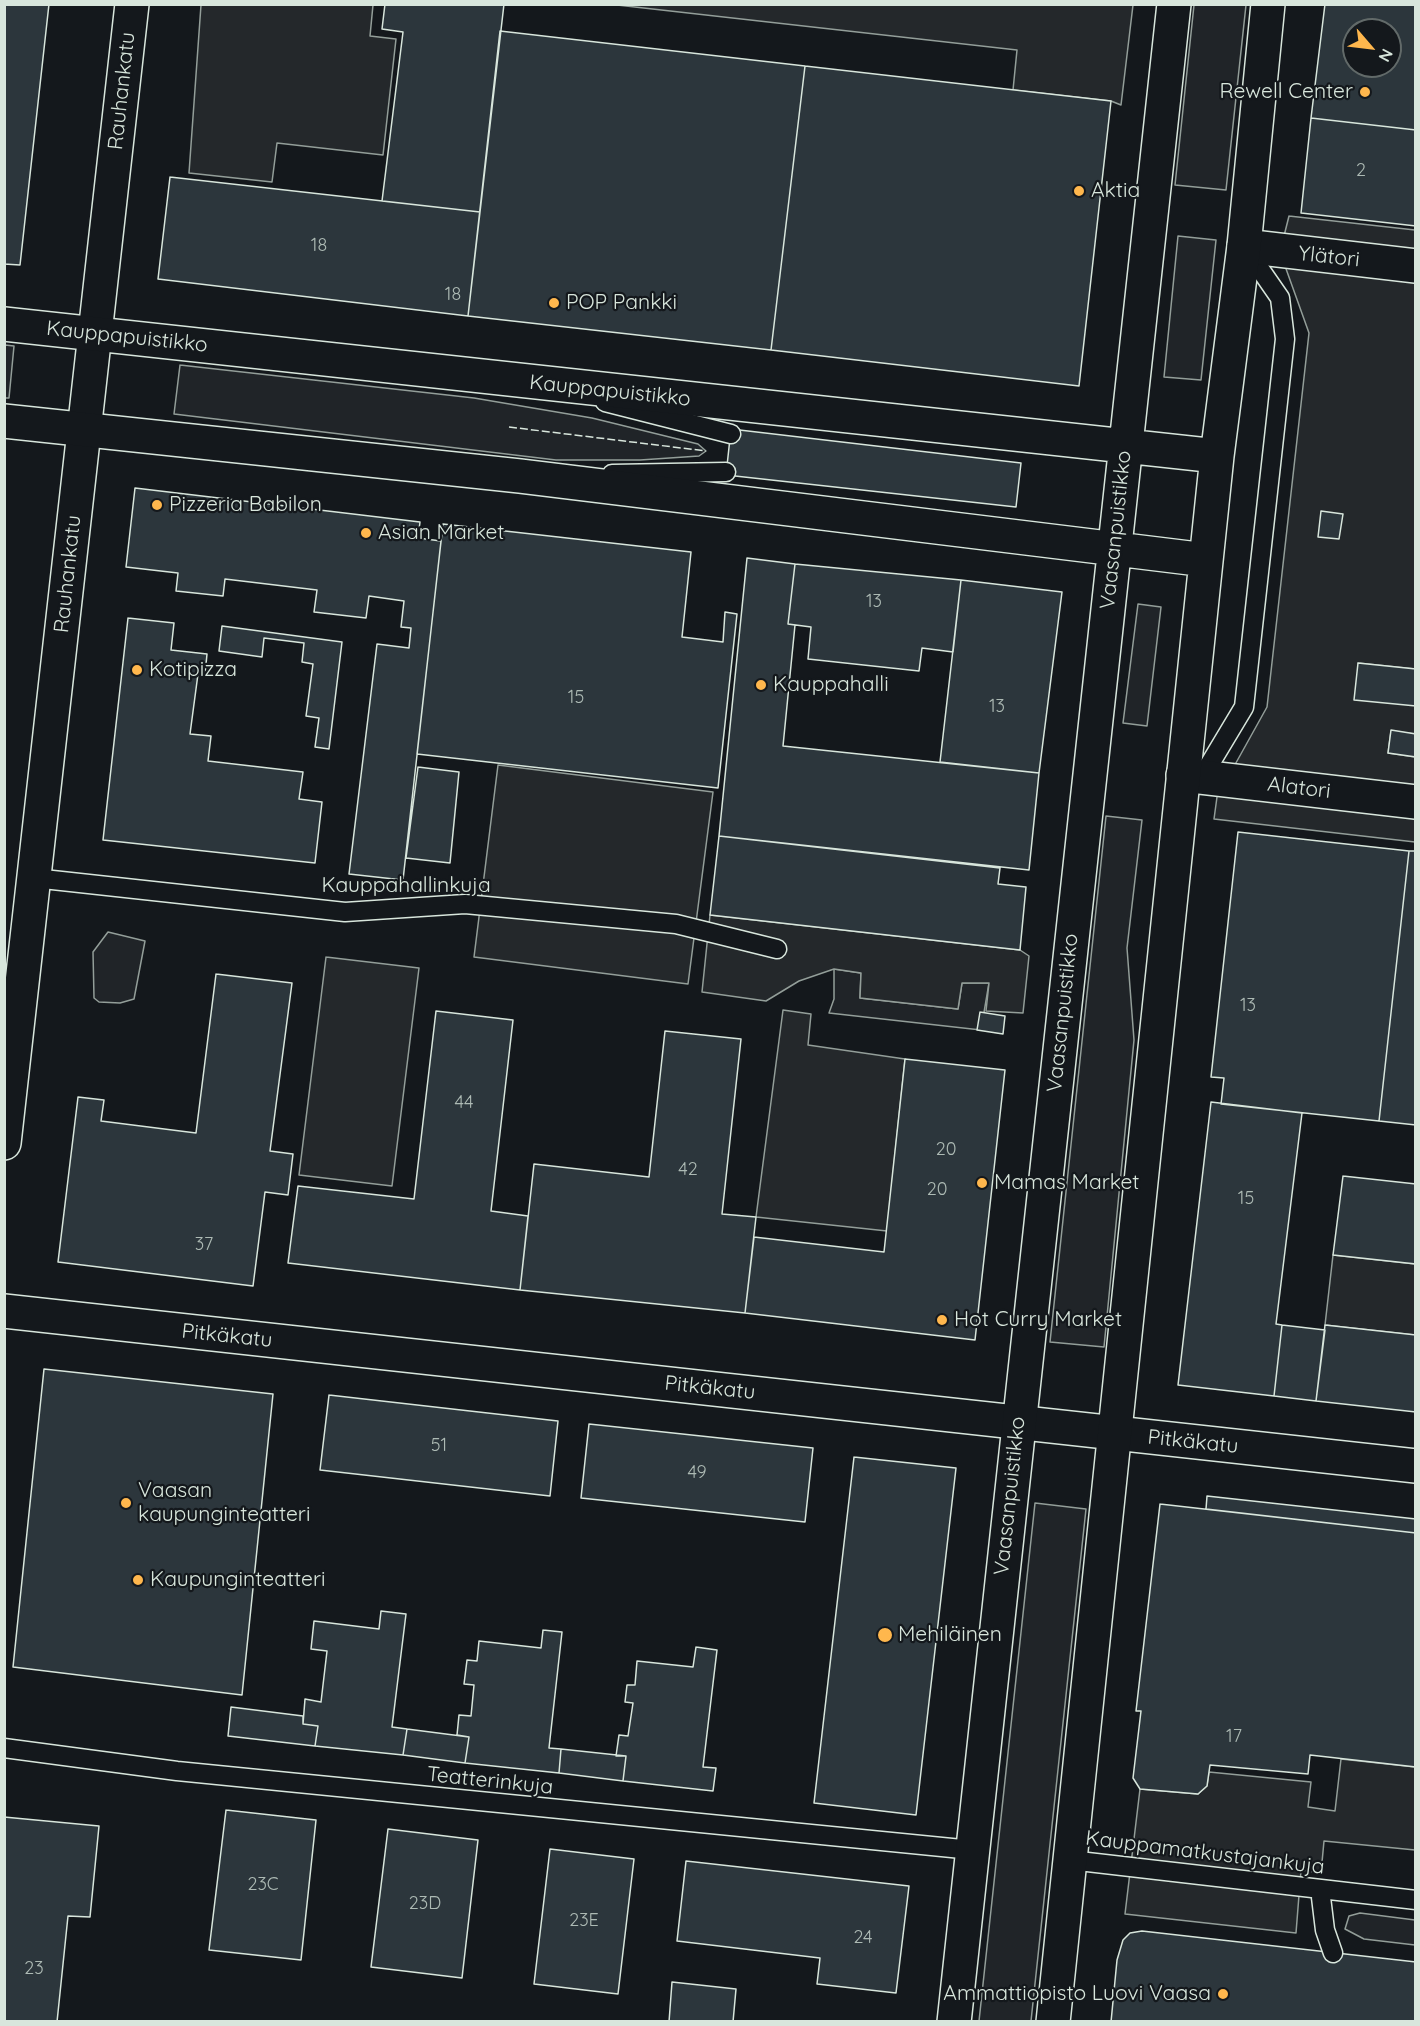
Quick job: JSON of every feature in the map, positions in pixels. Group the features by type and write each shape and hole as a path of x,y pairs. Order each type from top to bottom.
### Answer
{"main road":[{"name":"Rauhankatu","path":"4,1143 132,4"},
{"name":"Vaasanpuistikko","path":"954,2022 1174,4"},
{"path":"1053,2022 1113,1433 1189,784 1216,456 1244,246 1268,4"},
{"name":"Ylätori","path":"1244,246 1416,266"},
{"name":"Kauppapuistikko","path":"4,324 1216,456"},
{"path":"4,421 520,476 1206,560"},
{"name":"Alatori","path":"1189,784 1416,802"},
{"name":"Pitkäkatu","path":"4,1311 1018,1421 1416,1467"}],"lane":[{"path":"1189,784 1244,707 1285,339 1280,298 1244,246"},
{"path":"524,382 731,435"},
{"path":"520,476 726,472"},
{"name":"Kauppahallinkuja","path":"34,878 345,912 465,904 676,924 777,949"},
{"name":"Teatterinkuja","path":"4,1748 177,1771 972,1850"},
{"name":"Kauppamatkustajankuja","path":"1070,1860 1416,1900"},
{"path":"1328,1889 1325,1930 1333,1953"}],"shaded area":[{"path":"201,5 373,5 370,36 396,39 383,155 277,143 272,182 189,173"},
{"path":"617,5 1133,5 1121,105 1111,101 1013,90 1017,50"},
{"path":"1194,5 1246,5 1226,190 1175,185"},
{"path":"1289,216 1415,230 1415,669 1358,663 1415,706 1415,734 1391,731 1388,753 1415,757 1415,842 1214,819 1217,797 1267,707 1309,333 1280,252"},
{"path":"1178,236 1216,240 1201,380 1164,377"},
{"path":"5,345 14,346 9,398 5,398"},
{"path":"180,365 474,398 592,418 698,444 706,451 699,456 640,460 556,460 174,414"},
{"path":"1138,604 1161,607 1147,726 1123,723"},
{"path":"498,765 713,792 688,984 474,957"},
{"path":"1106,816 1142,820 1127,948 1134,1040 1104,1347 1050,1342"},
{"path":"710,915 1020,950 1029,956 1023,1013 986,1011 989,983 962,983 958,1009 860,998 861,973 834,969 799,981 766,1001 702,992"},
{"path":"108,932 145,941 134,999 120,1003 99,1002 94,998 93,952"},
{"path":"326,957 419,968 392,1186 299,1175"},
{"path":"834,969 861,973 860,998 958,1009 962,983 989,983 981,1030 829,1013 834,999"},
{"path":"783,1010 811,1014 808,1045 905,1059 887,1231 756,1217"},
{"path":"1333,1255 1415,1264 1415,1335 1325,1325"},
{"path":"1035,1503 1086,1509 1031,2021 979,2021"},
{"path":"1341,1759 1415,1767 1415,1850 1324,1841 1321,1873 1301,1870 1296,1933 1125,1914 1140,1789 1198,1794 1207,1786 1209,1772 1311,1782 1308,1807 1335,1811"},
{"path":"1360,1913 1415,1920 1415,1945 1364,1939 1345,1929 1349,1916"}],"building":[{"path":"4,4 49,4 20,265 4,264"},
{"path":"385,4 504,4 480,212 382,201 403,32 382,29"},
{"name":"Rewell Center","path":"1325,4 1416,4 1416,130 1311,118"},
{"path":"500,31 805,66 771,350 468,316"},
{"path":"805,66 1111,101 1079,386 771,350"},
{"path":"1311,118 1416,130 1416,226 1301,213"},
{"path":"170,177 480,212 468,316 158,279"},
{"path":"731,429 1021,463 1016,507 726,475"},
{"path":"135,488 420,522 418,538 441,541 403,880 349,874 377,644 409,648 411,628 401,627 404,601 369,596 366,618 314,612 317,590 225,579 223,596 176,591 178,573 126,567"},
{"path":"1321,511 1343,514 1339,539 1318,537"},
{"path":"443,524 691,552 682,637 723,642 725,612 737,614 718,788 417,754"},
{"name":"Kauppahalli","path":"747,558 795,564 788,624 795,625 783,746 1039,773 1029,870 719,836"},
{"path":"795,564 961,580 953,652 922,648 919,671 808,659 811,627 788,624"},
{"path":"961,580 1062,592 1039,773 940,762"},
{"path":"128,618 174,623 171,650 207,654 205,675 198,674 190,734 211,736 208,761 303,772 299,799 322,802 315,863 103,840"},
{"path":"222,626 342,642 329,749 315,747 319,718 306,716 313,664 302,662 304,643 264,638 262,657 219,651"},
{"path":"1358,663 1416,669 1416,706 1354,700"},
{"path":"1391,730 1416,734 1416,757 1388,753"},
{"path":"418,767 459,772 450,863 406,858"},
{"path":"1238,832 1409,851 1379,1121 1221,1104 1224,1078 1211,1077"},
{"path":"719,836 1000,868 998,884 1026,887 1020,950 710,915"},
{"path":"1409,851 1416,851 1416,1125 1379,1121"},
{"path":"216,974 292,983 270,1151 293,1154 288,1195 265,1192 253,1286 58,1262 78,1097 104,1100 101,1121 196,1133"},
{"path":"436,1011 513,1020 491,1211 528,1216 520,1290 288,1263 298,1186 414,1199"},
{"path":"980,1012 1005,1016 1003,1034 977,1030"},
{"path":"665,1031 741,1039 722,1214 756,1217 745,1313 520,1290 534,1164 649,1177"},
{"path":"905,1059 1005,1070 975,1340 745,1313 754,1237 884,1252"},
{"path":"1211,1102 1302,1113 1276,1324 1282,1325 1274,1396 1178,1385"},
{"path":"1343,1176 1416,1184 1416,1264 1333,1255"},
{"path":"1282,1325 1325,1330 1316,1401 1274,1396"},
{"path":"1325,1325 1416,1335 1416,1412 1316,1401"},
{"name":"Kaupunginteatteri","path":"44,1369 273,1394 242,1695 13,1667"},
{"path":"329,1395 558,1421 550,1496 320,1470"},
{"path":"589,1424 813,1448 805,1522 581,1498"},
{"name":"Mehiläinen","path":"854,1457 956,1468 916,1815 814,1803"},
{"path":"1207,1496 1416,1519 1416,1533 1206,1509"},
{"path":"1160,1504 1416,1533 1416,1767 1310,1755 1308,1774 1210,1765 1207,1786 1198,1794 1140,1789 1133,1778 1141,1711 1136,1711"},
{"path":"381,1611 406,1614 392,1727 407,1729 403,1755 315,1746 318,1726 303,1724 305,1699 321,1702 327,1651 311,1649 314,1621 379,1629"},
{"path":"543,1630 562,1632 549,1748 561,1749 559,1773 465,1763 469,1737 457,1735 459,1715 471,1716 474,1685 464,1684 467,1660 477,1661 479,1641 541,1648"},
{"path":"696,1647 717,1650 703,1767 716,1768 713,1791 623,1781 626,1756 616,1756 619,1735 628,1736 633,1703 625,1702 627,1685 635,1685 637,1661 693,1667"},
{"path":"231,1707 303,1716 303,1724 318,1726 315,1746 228,1736"},
{"path":"407,1729 469,1737 465,1763 403,1755"},
{"path":"561,1749 626,1756 623,1781 559,1773"},
{"path":"226,1810 316,1820 301,1960 209,1950"},
{"path":"4,1817 99,1826 90,1917 68,1916 57,2022 4,2022"},
{"path":"388,1829 478,1840 462,1978 371,1967"},
{"path":"550,1849 634,1859 618,1994 534,1984"},
{"path":"686,1861 909,1886 896,1993 817,1984 820,1958 677,1941"},
{"path":"1142,1931 1416,1962 1416,2022 1111,2022 1117,1960 1123,1940 1130,1933"},
{"path":"672,1982 736,1989 733,2022 669,2022"}],"fence":[{"path":"509,427 706,451"}],"place":[{"name":"Rewell Center","path":"1365,92"},
{"name":"Aktia","path":"1079,191"},
{"name":"POP Pankki","path":"554,303"},
{"name":"Pizzeria Babilon","path":"157,505"},
{"name":"Asian Market","path":"366,533"},
{"name":"Kotipizza","path":"137,670"},
{"name":"Kauppahalli","path":"761,685"},
{"name":"Mamas Market","path":"982,1183"},
{"name":"Hot Curry Market","path":"942,1320"},
{"name":"Vaasan kaupunginteatteri","path":"126,1503"},
{"name":"Kaupunginteatteri","path":"138,1580"},
{"name":"Mehiläinen","path":"885,1635"},
{"name":"Ammattiopisto Luovi Vaasa","path":"1223,1994"}]}
